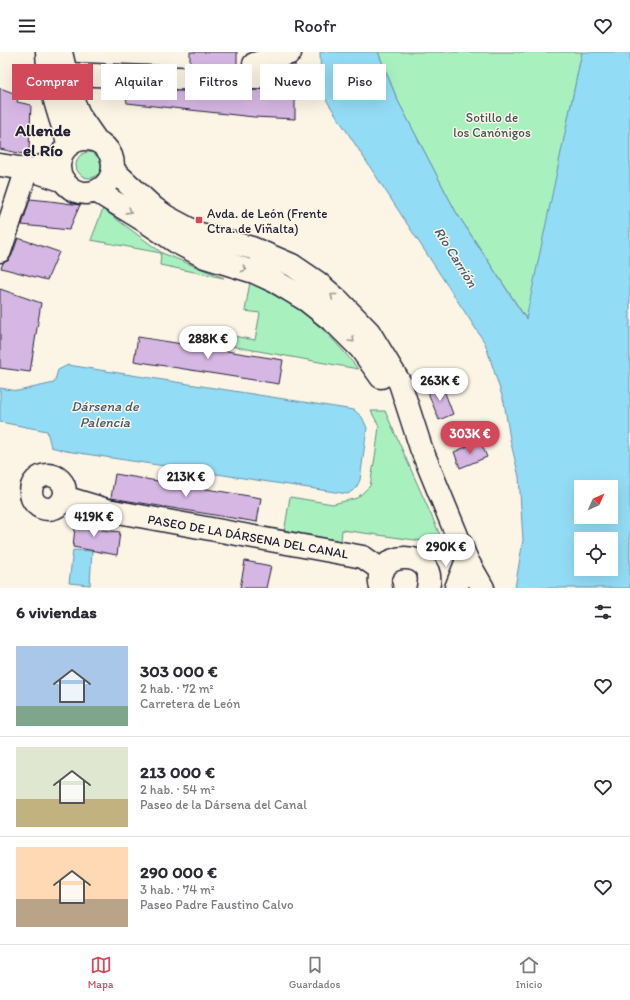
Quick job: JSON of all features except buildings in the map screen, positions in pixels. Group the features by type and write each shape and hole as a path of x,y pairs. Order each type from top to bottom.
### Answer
{"main road":[{"path":"47,52 48,71 64,152 59,167 61,174 64,181 77,191 96,191 107,183 113,170 113,161 110,152 104,145 96,140 80,117 73,100"},
{"path":"61,52 64,64"},
{"path":"93,75 204,79 255,78 254,64 290,53"},
{"path":"0,251 29,170 64,152 82,139 96,140"},
{"path":"0,165 29,170 64,181"},
{"path":"113,170 154,208 167,217 197,233 252,248 292,265 317,282 338,300 369,332 400,383 421,448 467,560 483,588"},
{"path":"96,191 145,221 178,244 205,256 254,272 278,283 306,300 335,323 361,349 384,380 421,448"},
{"name":"PASEO DE LA DÁRSENA DEL CANAL","path":"64,497 107,510 363,557 382,579"},
{"path":"382,579 388,564 395,559 403,557 411,558 419,561 425,567 429,575 428,588"},
{"path":"456,588 467,560"}],"green space":[{"name":"Sotillo de los Canónigos","path":"378,52 582,52 527,320 456,212 397,99 386,72 386,64 383,64"},
{"path":"89,152 98,156 102,165 98,174 89,178 80,174 76,165 80,156"},
{"path":"103,209 162,253 224,278 160,265 161,253 91,240"},
{"path":"250,282 305,314 337,344 358,369 220,344 222,334 255,340 260,313 245,311"},
{"path":"371,411 385,411 444,544 342,530 341,541 284,533 290,497 333,504 357,498 370,486 379,426"}],"water":[{"name":"Río Carrión","path":"320,52 378,52 383,64 333,64 333,100 386,100 386,72 397,99 456,212 526,319 582,52 630,52 630,588 515,588 523,540 519,477 510,439 504,402 485,343 325,98 325,64 320,64"},
{"name":"Dársena de Palencia","path":"68,365 354,410 362,417 367,428 360,480 356,488 348,494 66,451 51,447 47,431 0,422 0,388 18,391 54,383 58,370"},
{"path":"73,550 92,551 90,585 69,583"}],"place":[{"name":"Avda. de León (Frente Ctra. de Viñalta)","path":"199,220"}],"district":[{"name":"Allende el Río","path":"43,140"}]}
